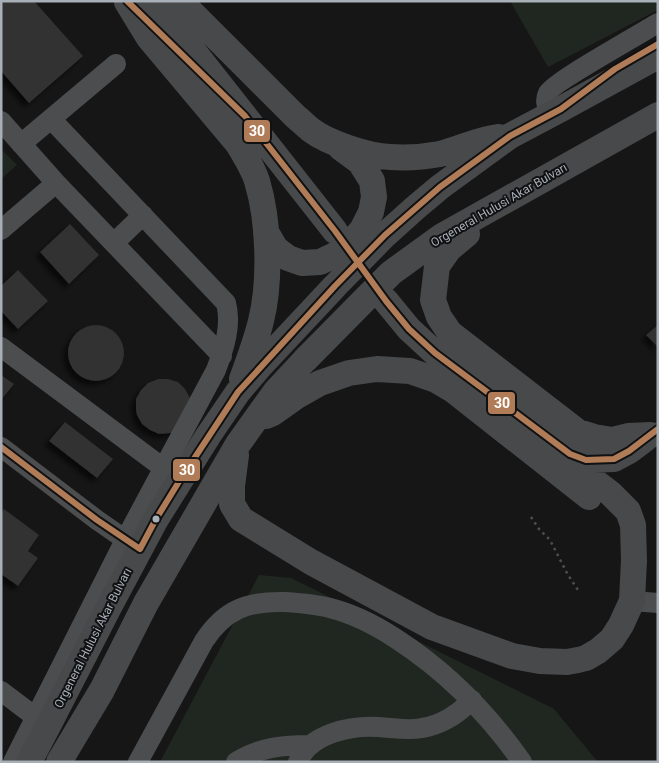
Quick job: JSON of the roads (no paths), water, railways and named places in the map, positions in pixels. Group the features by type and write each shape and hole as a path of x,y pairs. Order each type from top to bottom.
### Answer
{"main road":[{"path":"154,1 335,231"},
{"path":"180,1 312,131 335,143 360,162 372,181 374,197 371,212 362,230 335,255 320,262 302,263 288,258 276,250 266,232"},
{"path":"127,2 245,116"},
{"path":"127,2 149,38 238,144 248,161 256,181 266,232 267,280 262,320 238,392"},
{"path":"556,112 615,69 658,44"},
{"name":"Orgeneral Hulusi Akar Bulvarı","path":"29,762 42,722 113,598 133,544 156,519 172,474 238,392 335,286 385,236 440,187 510,136 658,56"},
{"name":"Orgeneral Hulusi Akar Bulvarı","path":"59,762 102,690 146,603 238,444 276,391 287,379 392,273 442,236 658,115"},
{"path":"578,159 658,132"},
{"path":"335,143 389,157 416,156 439,154 487,138 510,136"},
{"path":"510,199 449,249 437,266 433,300 439,317 450,333 578,432 612,440 654,432"},
{"path":"386,301 409,329 435,353 570,454 586,460 614,459 629,451 654,432"},
{"path":"254,421 273,413 320,383 349,373 377,368 410,371 436,380 461,396 621,521 634,545"},
{"path":"238,444 232,486 232,504 241,519 311,562 432,627 512,656 540,661 567,662 578,660 598,651 612,639 622,625 645,602 634,545 633,525 628,511 610,493 580,470 570,454"}],"street":[{"path":"556,112 546,105 548,91 566,78 658,23"},
{"path":"21,144 116,64"},
{"path":"1,347 172,474 222,356 229,320 226,303 51,119"},
{"path":"1,121 56,183 222,356"},
{"path":"1,230 56,183"},
{"path":"114,243 143,215"},
{"path":"1,447 97,520 133,544"},
{"path":"138,762 204,640 219,622 229,614 260,602 290,602 331,608 363,620 384,631 445,674 472,700 504,737 522,762"},
{"path":"1,691 42,722 13,762"},
{"path":"298,762 302,754 311,745 323,737 350,729 379,727 412,730 433,726 454,716 472,700"},
{"path":"236,762 264,749 292,745 311,745"}]}
